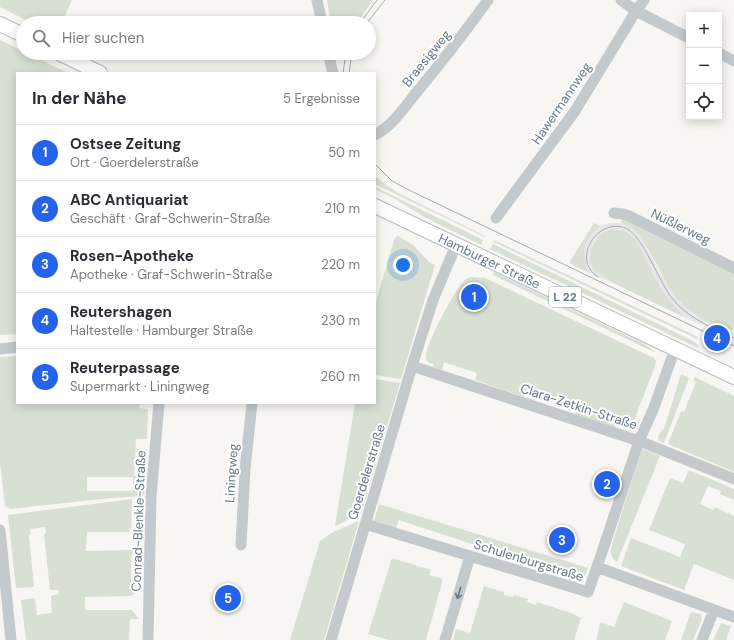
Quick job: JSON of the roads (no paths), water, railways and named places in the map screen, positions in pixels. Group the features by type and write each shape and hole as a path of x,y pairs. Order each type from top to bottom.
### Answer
{"main road":[{"path":"0,24 16,32"},
{"path":"74,60 98,72"},
{"name":"Hamburger Straße","path":"376,206 734,377"}],"street":[{"path":"317,0 320,16"},
{"name":"Braesigweg","path":"379,133 395,118 458,42 488,0"},
{"path":"621,0 636,11 686,36"},
{"name":"Hawermannweg","path":"496,218 575,111 644,0"},
{"path":"722,55 734,61"},
{"path":"330,60 333,72"},
{"name":"Nüßlerweg","path":"614,213 629,216 734,268"},
{"name":"Goerdelerstraße","path":"331,640 365,524 421,369 433,300 456,245"},
{"path":"0,349 16,347"},
{"path":"597,567 639,441 653,410 675,349"},
{"name":"Clara-Zetkin-Straße","path":"421,369 639,441 734,479"},
{"name":"Conrad-Blenkle-Straße","path":"148,640 151,498 159,404"},
{"name":"Liningweg","path":"241,545 245,469 252,404"},
{"name":"Schulenburgstraße","path":"365,524 588,592 597,567 734,617"},
{"path":"0,530 4,603 11,640"},
{"path":"445,640 470,556"},
{"path":"702,640 714,610"}],"tram line":[{"path":"365,16 377,0"},
{"path":"372,16 385,0"},
{"path":"343,72 345,60"},
{"path":"349,72 351,60"},
{"path":"376,165 392,181 411,191 734,346"},
{"path":"598,277 590,269 587,260 587,250 592,240 599,233 608,228 618,226 629,230 646,251 671,297 677,304 684,311 708,326 734,338"}],"place":[{"name":"Ostsee Zeitung","path":"474,297"},
{"name":"Reutershagen","path":"717,338"},
{"name":"ABC Antiquariat","path":"607,484"},
{"name":"Rosen-Apotheke","path":"562,540"},
{"name":"Reuterpassage","path":"228,598"}]}
